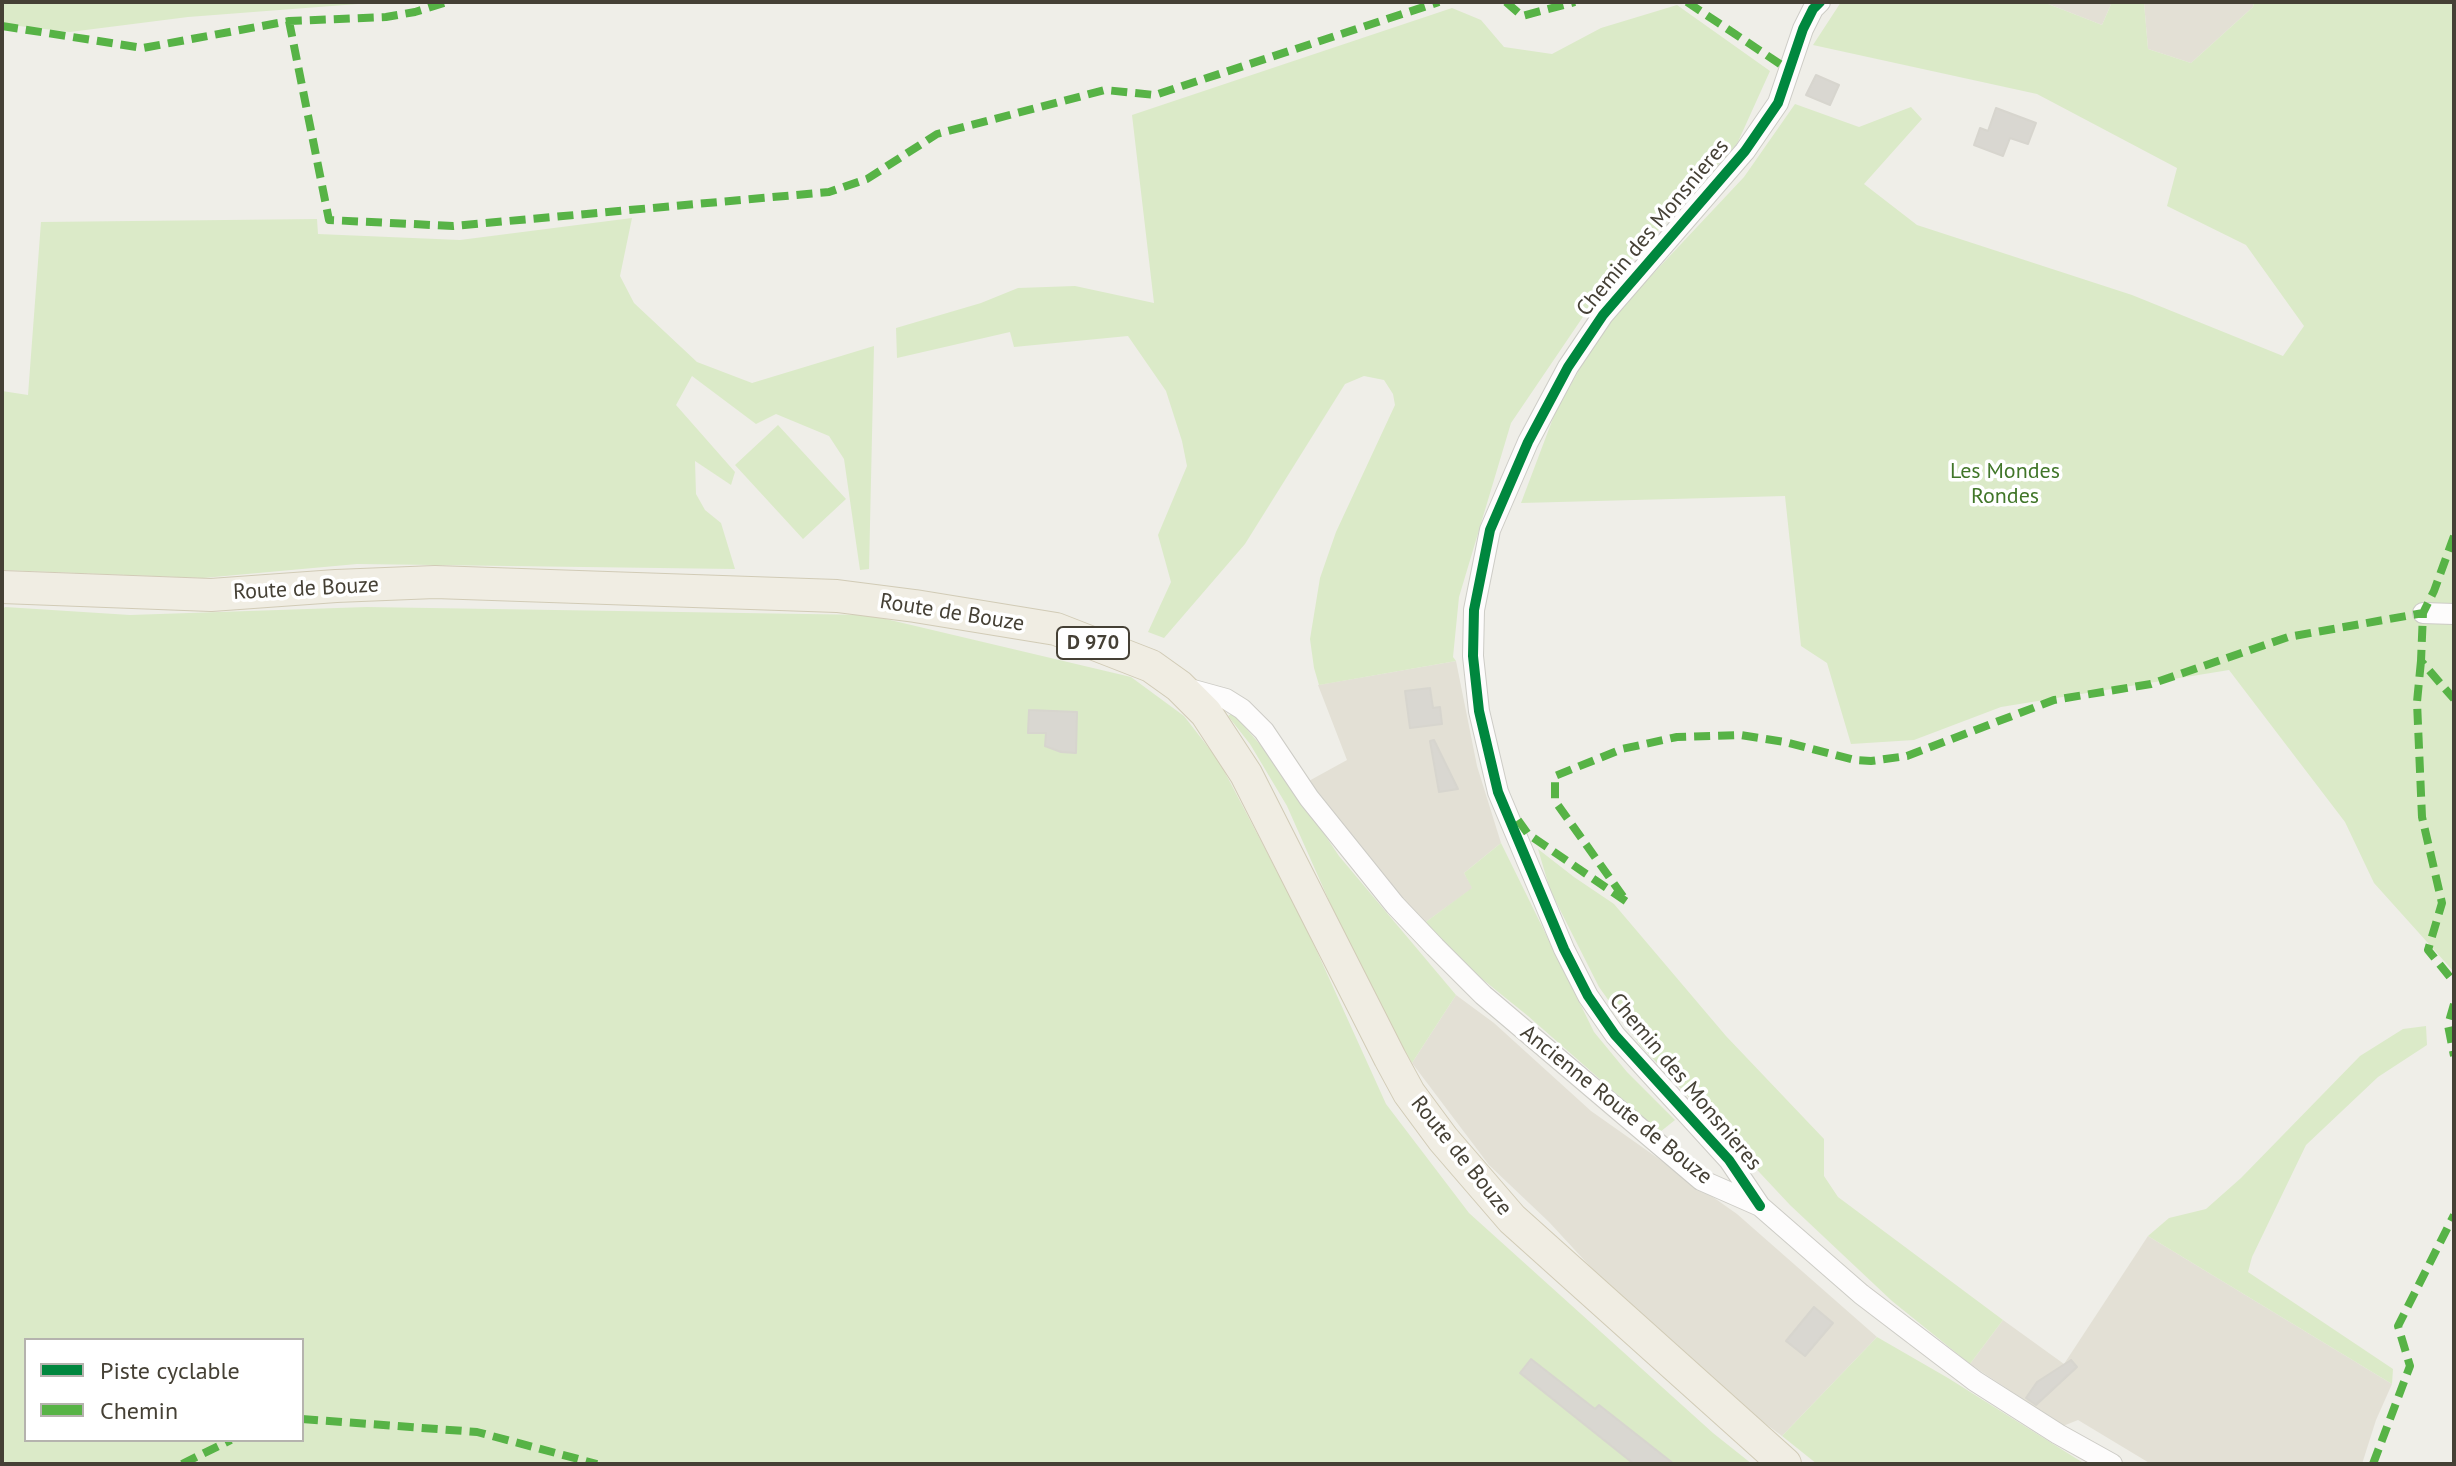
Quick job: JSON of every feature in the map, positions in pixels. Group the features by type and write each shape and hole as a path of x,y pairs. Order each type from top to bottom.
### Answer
{"main road":[{"name":"Route de Bouze","path":"2,587 211,595 435,582 837,596 1056,629 1151,666 1179,686 1206,713 1246,774 1390,1058 1409,1093 1443,1139 1512,1219 1785,1464"}],"street":[{"name":"Chemin des Monsnieres","path":"1760,1206 1729,1160 1615,1035 1588,996 1564,949 1498,792 1479,711 1473,656 1474,610 1490,530 1528,442 1568,367 1603,315 1745,151 1778,103 1803,29 1820,2"},
{"path":"2423,613 2454,614"},
{"name":"Ancienne Route de Bouze","path":"1179,686 1226,699 1242,709 1264,731 1309,798 1395,905 1483,995 1701,1180 1760,1206 1861,1294 1975,1381 2112,1464"}],"shaded area":[{"path":"2043,2 2112,2 2102,25"},
{"path":"2141,2 2254,2 2253,7 2191,63 2148,49 2144,3"},
{"path":"1456,661 1477,766 1501,843 1464,873 1473,888 1423,924 1307,782 1347,760 1318,685"},
{"path":"1456,995 1494,1023 1591,1111 1737,1214 1877,1337 1782,1436 1735,1401 1621,1300 1549,1222 1489,1165 1412,1063"},
{"path":"2148,1236 2392,1384 2362,1464 2151,1464 2078,1420 2063,1426 1970,1364 2003,1320 2064,1364"}],"green space":[{"path":"2,2 384,2 188,17 70,32 2,24"},
{"name":"Les Mondes Rondes","path":"1841,2 2043,2 2102,25 2112,2 2141,2 2144,3 2148,49 2191,63 2253,7 2254,2 2454,2 2454,972 2374,883 2345,822 2229,670 2001,707 1914,740 1851,744 1827,663 1801,646 1785,496 1521,503 1555,413 1603,327 1744,177 1795,104 1859,127 1911,107 1922,119 1864,184 1917,225 2132,295 2283,356 2304,326 2246,245 2167,206 2177,168 2037,94 1813,45"},
{"path":"1677,5 1770,71 1737,144 1593,302 1511,423 1459,597 1453,657 1456,661 1319,685 1314,668 1310,639 1320,578 1336,532 1395,405 1393,394 1384,380 1364,376 1345,384 1245,544 1164,638 1148,632 1171,582 1158,535 1187,466 1166,391 1128,336 1014,347 1010,332 897,358 896,328 981,303 1018,288 1075,286 1154,303 1132,115 1452,8 1481,20 1504,47 1552,54 1601,28"},
{"path":"632,218 620,276 634,303 697,362 752,383 874,346 869,569 860,570 844,459 829,436 776,414 756,424 692,376 676,405 735,472 731,485 695,461 696,494 705,510 721,523 735,569 357,564 203,578 2,570 2,391 28,395 41,222 317,219 318,234 460,240"},
{"path":"778,425 846,499 803,539 735,465"},
{"path":"5,607 130,615 367,607 869,615 1131,677 1184,716 1219,761 1305,925 1386,1104 1469,1213 1713,1433 1752,1464 2,1464 2,610"},
{"path":"1233,713 1281,769 1339,856 1456,995 1412,1063 1365,982 1287,806 1250,744 1228,716"},
{"path":"1501,843 1594,1032 1627,1072 1675,1120 1660,1132 1466,966 1423,924 1472,888 1464,873"},
{"path":"1538,849 1614,904 1726,1036 1824,1139 1824,1176 1838,1197 2003,1320 1970,1364 1892,1301 1790,1205 1641,1046 1599,987 1550,890"},
{"path":"2426,1026 2427,1045 2378,1077 2306,1145 2252,1257 2248,1272 2393,1369 2392,1384 2148,1236 2169,1218 2206,1209 2241,1178 2360,1056 2403,1029"},
{"path":"1877,1337 2085,1464 1817,1464 1782,1436"}],"building":[{"path":"1816,75 1839,85 1830,105 1806,95"},
{"path":"1996,108 2036,123 2028,144 2010,138 2003,156 1974,145 1980,128 1988,131"},
{"path":"1430,688 1433,708 1440,707 1442,724 1410,728 1405,691"},
{"path":"1029,710 1077,712 1076,753 1045,746 1046,733 1028,733"},
{"path":"1434,740 1458,789 1439,792 1430,741"},
{"path":"1814,1307 1833,1323 1805,1356 1786,1341"},
{"path":"1531,1359 1595,1409 1599,1405 1674,1464 1634,1464 1520,1373"},
{"path":"2071,1360 2077,1367 2036,1405 2026,1398 2037,1382"}],"marked path":[{"path":"2,26 143,48 289,21 386,17 447,2"},
{"path":"289,21 329,220 453,226 829,192 867,179 937,134 1105,90 1155,95 1439,2"},
{"path":"1506,2 1522,16 1575,2"},
{"path":"1687,2 1789,70"},
{"path":"2454,536 2423,613 2421,661 2454,699"},
{"path":"1518,820 1528,834 1627,902 1555,801 1555,776 1622,749 1677,737 1740,735 1785,742 1855,760 1907,756 2054,700 2151,684 2288,637 2423,613"},
{"path":"2421,661 2417,702 2422,817 2442,903 2428,950 2454,982"},
{"path":"2454,1004 2448,1025 2454,1056"},
{"path":"2373,1464 2410,1366 2398,1326 2454,1215"},
{"path":"304,1419 477,1432 597,1464"},
{"path":"182,1464 227,1442"}],"cycle path":[{"path":"1760,1206 1729,1160 1615,1035 1588,996 1564,949 1498,792 1479,711 1473,656 1474,610 1490,530 1528,442 1568,367 1603,315 1745,151 1778,103 1803,29 1820,2"}]}
